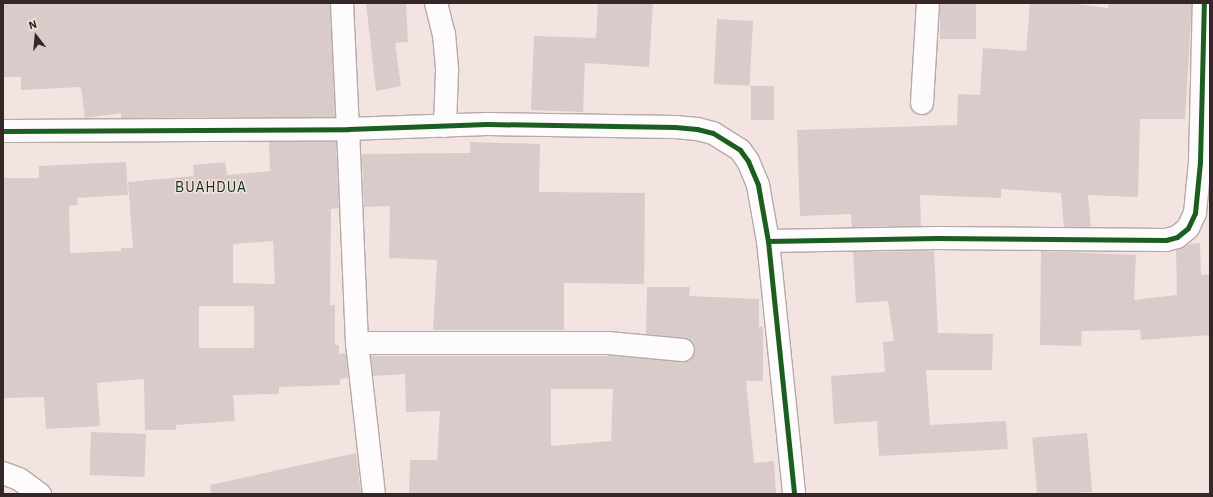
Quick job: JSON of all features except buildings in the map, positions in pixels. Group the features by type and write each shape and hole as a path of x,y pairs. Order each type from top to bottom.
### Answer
{"street":[{"path":"342,3 357,343 374,494"},
{"path":"436,3 444,34 447,71 445,126"},
{"path":"922,103 928,3"},
{"path":"768,241 938,238 1166,240 1177,238 1188,228 1194,214 1200,162 1204,3"},
{"path":"3,131 348,129 487,124 675,127 697,129 713,133 740,150 748,161 758,185 768,241 794,494"},
{"path":"357,343 608,343 683,350"},
{"path":"3,473 19,479 40,494"}],"cycle path":[{"path":"768,241 937,238 1166,240 1177,237 1188,228 1195,213 1200,162 1204,3"},
{"path":"3,131 348,129 487,124 675,127 697,129 713,133 740,150 748,161 758,185 768,241 794,494"}],"district":[{"name":"BUAHDUA","path":"211,187"}]}
